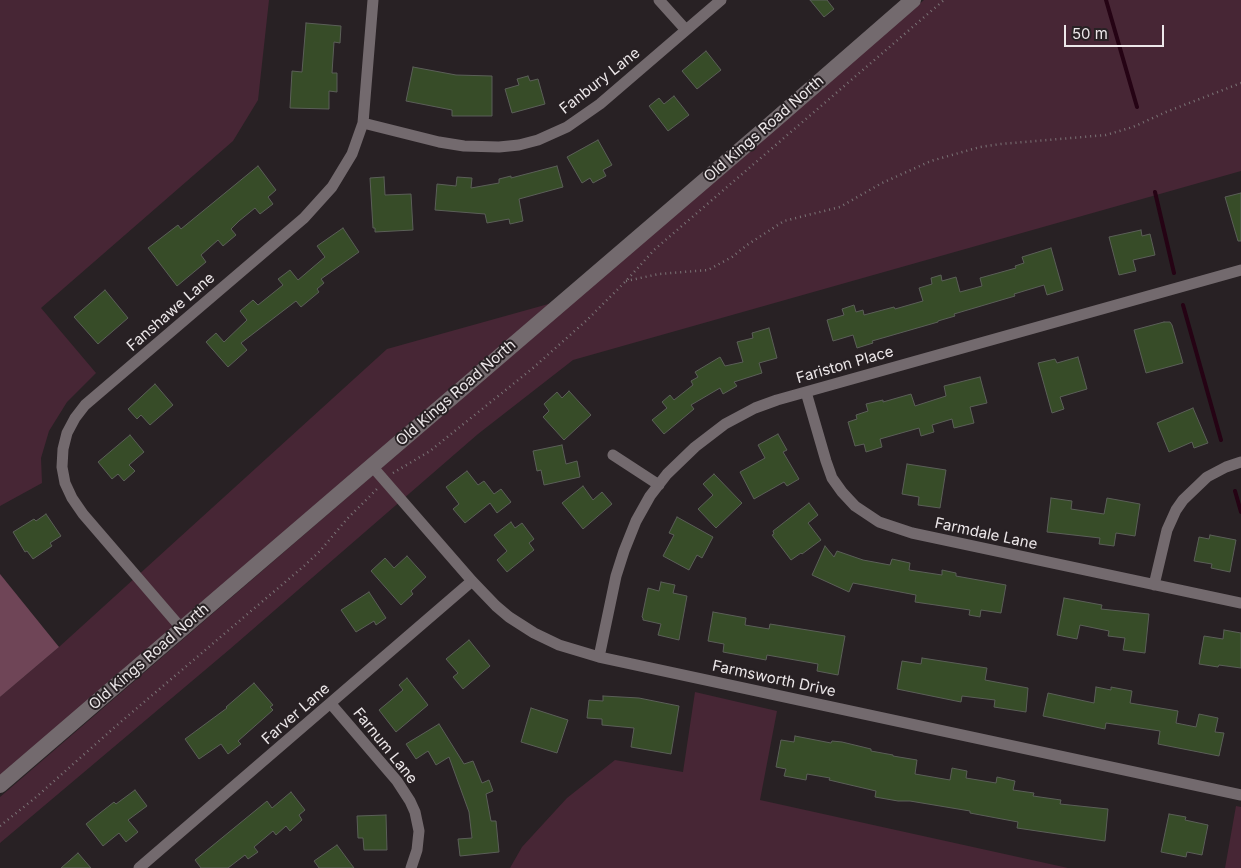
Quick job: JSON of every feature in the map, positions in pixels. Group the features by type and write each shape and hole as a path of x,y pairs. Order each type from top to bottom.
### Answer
{"street":[{"name":"Fanshawe Lane","path":"182,629 83,514 72,498 65,483 62,468 63,450 67,433 75,418 85,406 319,203 332,187 347,164 363,123 373,0"},
{"path":"660,0 686,30"},
{"name":"Fanbury Lane","path":"363,123 439,142 464,146 499,147 528,143 558,132 583,117 721,0"},
{"name":"Old Kings Road North","path":"0,785 774,121 906,2"},
{"name":"Fariston Place","path":"599,657 616,576 636,521 659,485 677,463 725,424 766,404 806,392 1241,270"},
{"name":"Farmdale Lane","path":"806,392 832,478 848,500 871,519 912,534 1241,603"},
{"path":"613,454 659,485"},
{"path":"1154,585 1167,530 1183,500 1207,477 1241,462"},
{"name":"Farmsworth Drive","path":"371,465 496,606 534,634 559,645 599,657 1241,795"},
{"name":"Farver Lane","path":"139,868 472,581"},
{"name":"Farnum Lane","path":"331,704 397,781 410,801 415,812 419,831 418,850 411,868"}],"path":[{"path":"394,472 430,451 533,368 587,320 666,240 944,0"},
{"path":"626,282 659,274 708,270 726,261 761,235 784,221 840,208 911,169 946,156 1001,144 1106,135 1241,83"},
{"path":"0,826 35,798 309,561 376,490"}],"shaded area":[{"path":"0,0 269,0 258,100 233,141 41,308 96,373 67,402 49,431 41,458 42,483 0,506"},
{"path":"924,0 1241,0 1241,171 573,360 478,434 230,649 0,843 0,797"},
{"path":"552,303 0,776 0,697 59,647 387,349"},
{"path":"0,574 59,647 0,697"},
{"path":"695,692 777,711 760,800 1068,868 510,868 522,847 567,798 615,760 683,772"},
{"path":"1236,806 1241,807 1241,868 1225,868"}],"building":[{"path":"810,0 827,0 834,9 824,17"},
{"path":"306,23 341,26 340,43 334,42 332,73 337,73 337,92 329,91 329,109 290,108 292,71 302,72"},
{"path":"706,51 721,70 697,89 682,71"},
{"path":"413,67 456,75 492,76 492,116 452,116 452,110 406,101"},
{"path":"528,76 530,81 538,79 545,104 512,113 505,89 519,85 517,79"},
{"path":"674,96 689,115 668,131 649,106 659,98 664,104"},
{"path":"598,140 612,165 603,170 606,176 593,183 590,178 582,183 567,157"},
{"path":"258,166 276,190 268,197 273,204 260,214 255,208 239,221 231,229 236,235 223,246 218,240 201,255 206,262 177,286 148,248 178,225 181,229"},
{"path":"557,166 563,187 519,199 523,221 510,224 509,219 487,223 485,214 435,210 437,184 456,186 457,177 472,178 471,188 499,183 499,179 511,176 511,178"},
{"path":"384,177 385,195 411,194 413,230 375,232 375,228 373,228 370,178"},
{"path":"1241,193 1241,241 1238,241 1225,197"},
{"path":"343,228 359,252 321,279 324,283 317,289 319,292 301,307 296,301 241,343 247,350 228,367 206,342 216,333 224,342 247,320 240,311 253,300 258,305 283,285 278,279 290,270 298,280 325,257 317,246"},
{"path":"1141,230 1142,236 1150,234 1155,255 1133,260 1136,271 1119,275 1109,237"},
{"path":"1051,248 1063,290 1047,295 1044,285 1014,294 1015,296 954,314 955,316 938,322 872,341 873,343 857,348 853,335 833,341 827,320 844,315 842,309 854,305 856,312 863,310 864,315 923,301 919,288 932,284 931,278 941,275 942,281 956,277 960,292 982,286 980,278 1016,268 1015,266 1024,263 1022,257"},
{"path":"105,290 128,318 98,344 74,317"},
{"path":"1170,322 1172,325 1183,363 1146,373 1134,330"},
{"path":"769,328 777,358 759,363 762,373 734,382 737,386 723,394 720,388 691,405 694,409 664,434 652,420 667,408 662,402 670,395 674,400 693,385 691,381 698,377 695,372 720,357 725,366 743,362 737,342 753,338 752,333"},
{"path":"1078,357 1087,389 1060,397 1064,409 1052,413 1038,363 1055,359 1057,363"},
{"path":"980,377 987,403 970,407 974,423 954,428 952,419 932,425 934,432 921,436 919,428 880,439 882,447 866,452 864,444 855,446 848,422 857,419 856,415 868,411 866,404 883,400 883,402 911,394 915,406 946,396 944,386"},
{"path":"155,384 173,405 150,425 141,415 137,419 128,409"},
{"path":"569,391 591,415 564,440 543,417 549,411 544,404 557,392 562,398"},
{"path":"1193,408 1208,443 1194,448 1192,442 1169,452 1157,423"},
{"path":"778,434 787,450 783,452 799,479 787,486 784,482 754,499 740,472 765,458 758,445"},
{"path":"130,435 144,452 129,465 135,471 124,481 118,474 112,479 98,462"},
{"path":"562,445 566,464 577,461 580,477 544,485 541,470 537,471 533,451"},
{"path":"907,464 946,470 940,508 918,505 919,497 902,494"},
{"path":"467,471 478,485 484,481 494,494 501,489 511,502 497,513 490,503 465,523 453,509 459,504 446,487"},
{"path":"714,474 742,503 716,528 698,509 713,495 703,484"},
{"path":"583,486 593,500 602,492 612,504 583,529 562,503"},
{"path":"1051,498 1072,501 1071,509 1104,514 1107,498 1140,504 1135,536 1116,533 1114,546 1099,544 1100,538 1047,532"},
{"path":"809,503 818,515 808,523 821,540 791,560 772,535 774,534 773,531"},
{"path":"46,514 61,536 50,543 52,546 33,559 27,551 25,552 13,532"},
{"path":"677,517 713,537 702,558 697,555 689,570 663,556 674,535 669,533"},
{"path":"511,522 515,528 522,523 534,539 529,543 534,550 507,572 497,560 507,551 494,535"},
{"path":"1210,535 1236,540 1230,572 1211,568 1212,564 1194,561 1199,537 1209,539"},
{"path":"825,546 834,557 837,551 863,560 890,565 892,559 910,563 909,570 942,575 942,570 956,573 956,576 1006,585 1001,613 981,610 980,617 969,615 970,610 915,602 916,595 853,583 849,592 812,575"},
{"path":"407,556 426,577 411,591 413,594 401,605 371,571 385,558 394,568"},
{"path":"661,582 675,585 673,593 687,596 679,640 658,635 661,624 643,620 642,617 648,588 659,591"},
{"path":"369,592 386,618 376,625 374,621 356,632 341,610"},
{"path":"1064,598 1102,605 1101,609 1149,614 1145,653 1123,650 1125,638 1108,636 1109,631 1080,625 1077,639 1057,635"},
{"path":"713,612 746,618 745,625 769,629 770,624 845,636 838,675 817,671 818,664 767,655 766,660 723,652 724,644 708,641"},
{"path":"1224,630 1241,633 1241,668 1199,664 1204,636 1223,639"},
{"path":"469,640 490,666 463,689 453,677 458,673 446,659"},
{"path":"922,658 987,668 985,680 1028,688 1026,712 994,707 995,700 962,696 961,702 897,689 902,661 921,664"},
{"path":"407,678 428,705 396,732 379,710 403,690 399,685"},
{"path":"254,683 273,705 270,707 273,710 238,741 241,744 228,754 221,744 199,759 185,739 227,708"},
{"path":"1096,687 1111,690 1111,687 1132,691 1130,703 1178,711 1176,723 1196,727 1199,714 1218,718 1215,732 1224,733 1219,756 1158,744 1160,731 1106,723 1105,729 1043,716 1048,693 1094,703"},
{"path":"603,696 639,698 679,706 671,754 631,747 634,728 602,725 602,719 587,718 589,700 603,701"},
{"path":"531,708 568,720 557,753 521,742"},
{"path":"439,724 464,764 473,761 482,783 489,780 493,791 486,794 491,821 496,821 499,852 460,856 458,839 472,838 469,812 449,757 436,765 428,751 416,759 406,744"},
{"path":"795,736 831,743 832,741 842,742 871,749 871,751 917,760 915,774 950,780 952,768 967,771 966,778 996,783 997,777 1015,781 1013,790 1034,793 1033,796 1061,800 1060,804 1108,809 1105,841 1017,828 1018,822 970,813 970,811 875,797 876,791 829,780 830,778 807,774 806,780 784,776 786,769 776,767 781,740 794,742"},
{"path":"135,790 147,806 128,820 138,832 126,842 119,833 103,846 86,824 114,802 116,804"},
{"path":"291,792 305,810 299,815 302,820 290,831 286,826 276,835 273,831 254,847 258,852 248,859 245,855 228,868 201,868 195,860 267,801 272,808"},
{"path":"1169,814 1186,817 1185,820 1208,825 1202,855 1187,852 1186,857 1161,852"},
{"path":"386,815 387,850 364,850 363,838 358,838 357,816"},
{"path":"337,845 354,868 319,868 314,861"},
{"path":"78,853 91,868 61,868"}],"waterway":[{"path":"1106,0 1137,107"},
{"path":"1155,192 1174,273"},
{"path":"1183,305 1221,440"},
{"path":"1235,491 1241,512"}]}
